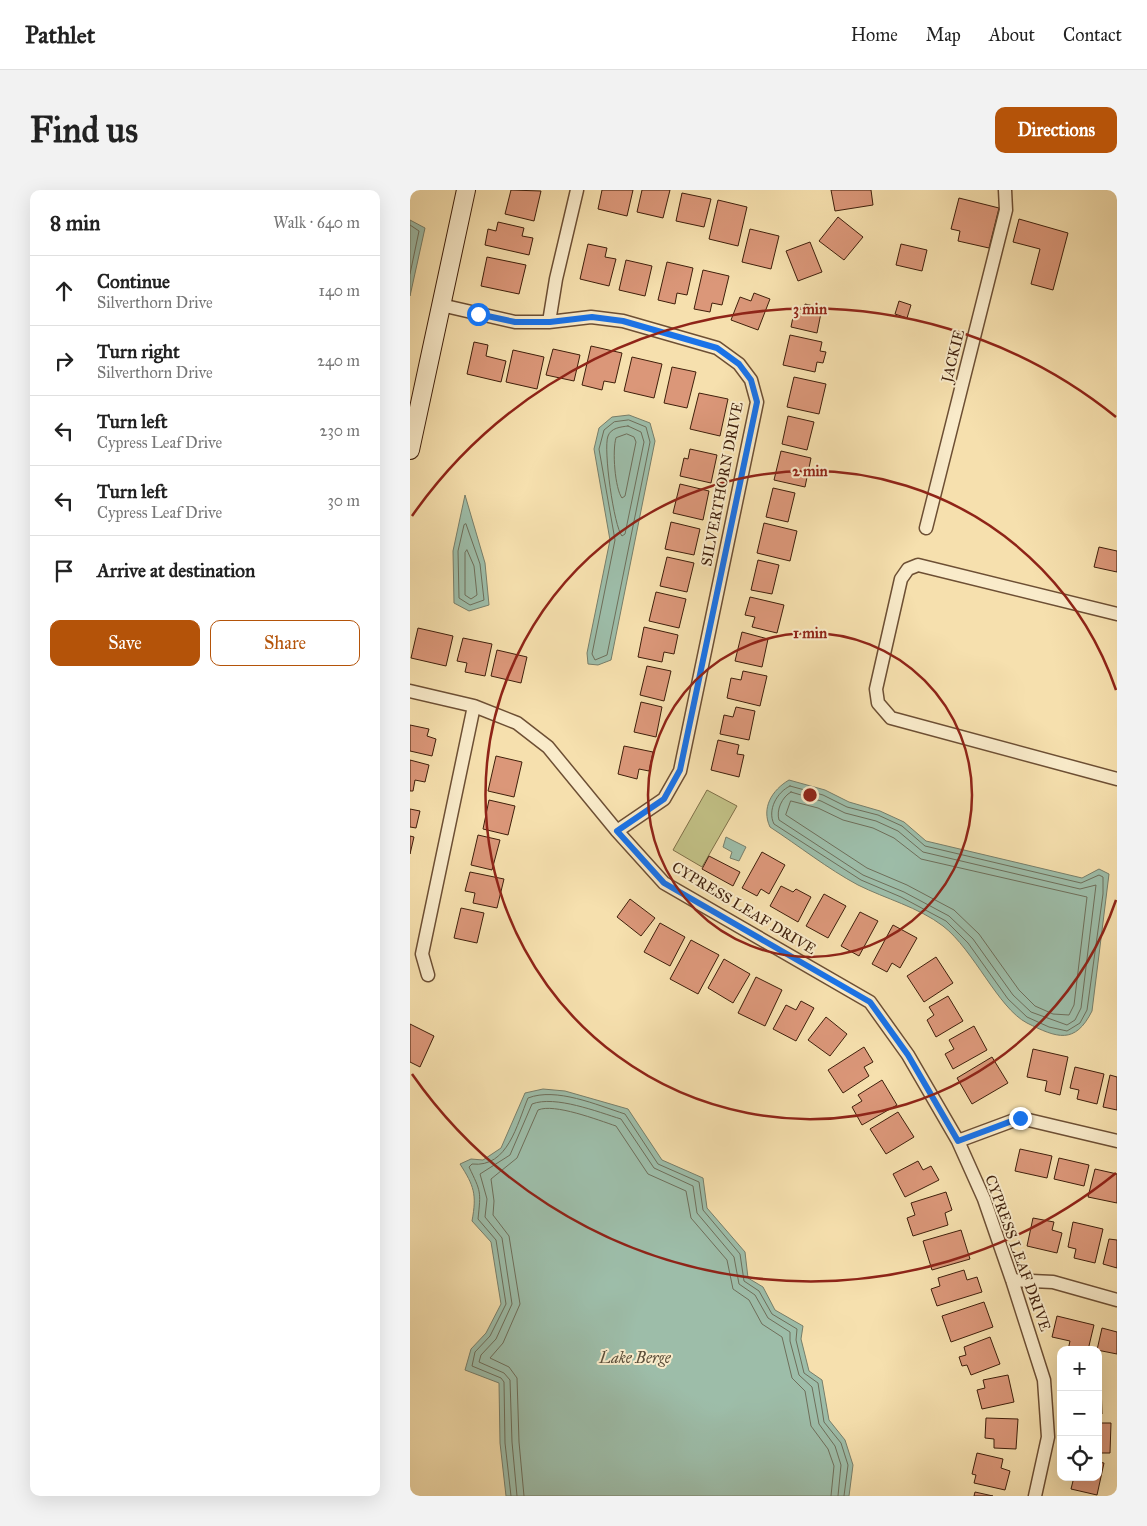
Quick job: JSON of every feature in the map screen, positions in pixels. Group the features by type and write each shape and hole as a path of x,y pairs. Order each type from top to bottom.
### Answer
{"street":[{"path":"410,450 466,190"},
{"path":"550,322 556,279 577,190"},
{"name":"JACKIE","path":"926,528 1006,210 1005,190"},
{"name":"SILVERTHORN DRIVE","path":"441,306 515,322 550,322 592,317 623,321 717,348 739,364 751,380 757,402 680,770 664,799 617,831"},
{"path":"1117,614 918,565 908,569 901,579 876,689 878,703 891,718 1117,779"},
{"name":"CYPRESS LEAF DRIVE","path":"410,691 474,706 517,723 548,747 617,831 664,883 870,1002 908,1055 958,1141 984,1199 1012,1280 1044,1380 1048,1437 1035,1496"},
{"path":"428,975 422,954 474,706"},
{"path":"958,1141 1020,1118 1117,1141"},
{"path":"1012,1280 1053,1282 1117,1300"}],"shaded area":[{"path":"707,790 737,806 702,867 673,850"}],"water":[{"path":"410,220 425,228 410,296"},
{"path":"629,415 650,423 655,441 611,660 598,665 588,664 587,653 610,540 594,449 599,428 612,417"},
{"path":"465,495 485,563 489,605 469,611 454,603 453,551"},
{"path":"789,780 825,790 849,802 880,811 904,822 926,841 1082,878 1099,869 1109,874 1092,1011 1086,1022 1072,1034 1064,1035 1056,1035 1027,1023 1016,1016 1006,1005 965,949 943,926 923,914 847,879 770,827 767,813 770,800 773,794"},
{"path":"726,837 746,847 739,861 730,858 732,852 723,847"},
{"name":"Lake Berge","path":"543,1089 565,1091 628,1109 662,1160 703,1178 707,1208 745,1252 748,1278 763,1287 775,1310 803,1326 801,1339 809,1371 822,1380 829,1420 845,1440 853,1465 849,1496 506,1496 500,1443 499,1383 465,1370 471,1349 486,1333 501,1304 491,1242 472,1221 473,1191 460,1164 471,1159 483,1160 501,1148 525,1093"}],"building":[{"path":"511,190 541,191 534,221 505,214"},
{"path":"602,190 633,190 627,216 598,209"},
{"path":"642,190 670,190 663,218 637,212"},
{"path":"831,190 871,190 873,205 835,211"},
{"path":"682,193 711,199 704,227 676,221"},
{"path":"959,198 999,208 989,248 958,241 960,231 951,229"},
{"path":"718,200 747,207 738,246 709,239"},
{"path":"838,217 863,237 844,260 819,241"},
{"path":"1019,219 1068,233 1053,290 1031,284 1040,249 1013,242"},
{"path":"498,222 524,228 522,236 533,238 529,255 485,245 488,229 496,231"},
{"path":"750,229 779,236 771,269 742,262"},
{"path":"810,242 822,272 798,281 786,251"},
{"path":"588,244 607,248 605,257 616,259 609,286 580,279"},
{"path":"901,244 927,250 922,271 896,265"},
{"path":"487,257 526,265 519,294 481,286"},
{"path":"626,260 652,266 645,296 619,290"},
{"path":"667,262 693,268 687,295 677,293 675,304 658,300"},
{"path":"703,270 729,276 722,305 712,303 710,312 694,309"},
{"path":"754,293 770,299 758,330 731,320 740,297 751,301"},
{"path":"899,301 911,305 907,318 895,314"},
{"path":"805,304 822,308 817,333 791,327 794,312 803,314"},
{"path":"790,335 822,342 820,351 826,352 823,363 817,362 815,372 783,365"},
{"path":"474,342 488,345 486,356 506,361 501,382 467,374"},
{"path":"591,346 622,353 615,383 604,381 602,390 582,385"},
{"path":"553,349 580,355 574,381 546,375"},
{"path":"513,350 544,357 537,389 506,382"},
{"path":"632,357 662,364 654,398 624,391"},
{"path":"672,367 696,372 687,408 664,403"},
{"path":"794,377 826,384 819,414 787,407"},
{"path":"699,393 728,399 720,436 690,429"},
{"path":"788,416 814,422 807,450 782,444"},
{"path":"690,449 717,455 711,483 680,476 684,458 688,459"},
{"path":"781,451 811,458 805,487 774,480"},
{"path":"680,484 709,491 703,520 673,513"},
{"path":"773,488 795,493 788,522 766,517"},
{"path":"671,522 700,529 694,555 665,549"},
{"path":"764,523 797,531 790,561 757,553"},
{"path":"1099,547 1117,551 1117,572 1094,567"},
{"path":"667,557 694,563 687,592 660,586"},
{"path":"758,560 779,565 772,594 751,590"},
{"path":"656,592 686,599 679,628 649,621"},
{"path":"750,597 784,605 777,633 752,627 755,617 745,615"},
{"path":"644,627 678,635 674,654 664,652 662,662 638,657"},
{"path":"418,628 453,636 446,666 411,658"},
{"path":"742,632 768,639 762,667 735,661"},
{"path":"463,638 492,644 485,676 465,672 467,663 457,661"},
{"path":"497,650 527,657 521,683 491,676"},
{"path":"647,666 671,671 664,701 640,695"},
{"path":"743,671 767,676 760,706 727,698 731,678 741,680"},
{"path":"641,702 662,707 656,737 634,732"},
{"path":"736,707 755,711 749,740 720,734 724,715 733,717"},
{"path":"410,725 429,729 427,736 436,739 432,756 410,751"},
{"path":"718,740 739,745 737,754 744,755 739,777 711,770"},
{"path":"624,746 653,752 649,771 639,769 637,779 618,774"},
{"path":"496,756 522,762 514,797 488,791"},
{"path":"410,760 429,765 425,782 415,780 413,791 410,791"},
{"path":"489,800 515,806 508,835 483,829"},
{"path":"410,809 420,811 416,828 410,827"},
{"path":"478,835 500,840 492,870 471,865"},
{"path":"410,836 414,837 410,854"},
{"path":"762,852 785,865 769,894 761,889 757,896 742,888"},
{"path":"709,856 740,872 733,886 702,869"},
{"path":"470,872 504,879 497,908 473,903 475,893 465,891"},
{"path":"781,886 793,892 796,889 811,897 798,922 770,906"},
{"path":"824,894 846,906 828,938 806,926"},
{"path":"630,899 655,918 641,936 617,917"},
{"path":"461,908 484,913 477,943 454,938"},
{"path":"860,912 878,921 859,956 841,946"},
{"path":"660,923 685,937 670,966 644,952"},
{"path":"893,925 917,938 900,968 892,963 887,972 872,964"},
{"path":"691,940 719,955 698,994 670,979"},
{"path":"936,957 953,983 924,1002 907,976"},
{"path":"724,959 750,974 733,1003 708,988"},
{"path":"756,977 782,990 765,1026 738,1013"},
{"path":"948,996 963,1021 936,1037 927,1020 934,1015 929,1007"},
{"path":"801,1001 814,1008 796,1041 773,1029 786,1005 796,1010"},
{"path":"826,1017 847,1034 830,1056 808,1040"},
{"path":"410,1024 434,1036 420,1067 410,1062"},
{"path":"974,1026 987,1050 953,1069 945,1054 954,1049 949,1040"},
{"path":"864,1047 873,1062 864,1067 869,1076 843,1093 828,1070"},
{"path":"1033,1049 1068,1057 1060,1095 1045,1091 1047,1081 1027,1077"},
{"path":"992,1057 1008,1083 972,1104 957,1078"},
{"path":"1075,1067 1104,1074 1097,1104 1077,1099 1079,1090 1070,1088"},
{"path":"1110,1075 1117,1077 1117,1110 1103,1107"},
{"path":"882,1080 897,1105 862,1125 852,1107 862,1101 858,1095"},
{"path":"898,1112 914,1137 886,1154 870,1129"},
{"path":"1020,1149 1052,1156 1047,1178 1015,1171"},
{"path":"1059,1158 1089,1165 1084,1186 1054,1179"},
{"path":"918,1161 923,1170 931,1166 939,1180 905,1197 893,1174"},
{"path":"1095,1169 1117,1174 1117,1203 1088,1197"},
{"path":"946,1192 952,1210 945,1213 948,1225 913,1236 907,1218 915,1215 911,1203"},
{"path":"1033,1218 1054,1222 1052,1230 1062,1233 1057,1253 1027,1246"},
{"path":"1073,1222 1103,1229 1095,1263 1074,1258 1076,1249 1068,1247"},
{"path":"961,1230 970,1259 932,1270 923,1241"},
{"path":"1109,1239 1117,1240 1117,1268 1103,1264"},
{"path":"964,1270 967,1280 977,1277 982,1292 937,1306 931,1289 940,1286 938,1278"},
{"path":"984,1302 993,1327 951,1342 942,1316"},
{"path":"1057,1316 1094,1325 1089,1346 1069,1346 1070,1341 1052,1337"},
{"path":"1102,1328 1117,1332 1117,1354 1102,1351 1102,1346 1098,1346"},
{"path":"990,1337 1000,1364 971,1375 967,1365 962,1366 959,1357 966,1355 964,1347"},
{"path":"1008,1375 1014,1402 982,1409 977,1390 985,1388 983,1380"},
{"path":"986,1418 1018,1419 1016,1449 994,1448 994,1439 985,1438"},
{"path":"1102,1423 1111,1423 1110,1453 1102,1453"},
{"path":"977,1453 1003,1459 1001,1468 1010,1471 1005,1490 974,1483 976,1475 972,1474"},
{"path":"1073,1481 1100,1481 1097,1495 1071,1489"},
{"path":"975,1492 993,1496 974,1496"}],"route":[{"path":"478,314 515,322 550,322 592,317 623,321 717,348 739,364 751,380 757,402 680,770 664,799 617,831 664,883 870,1002 908,1055 958,1141 1020,1118"}]}
